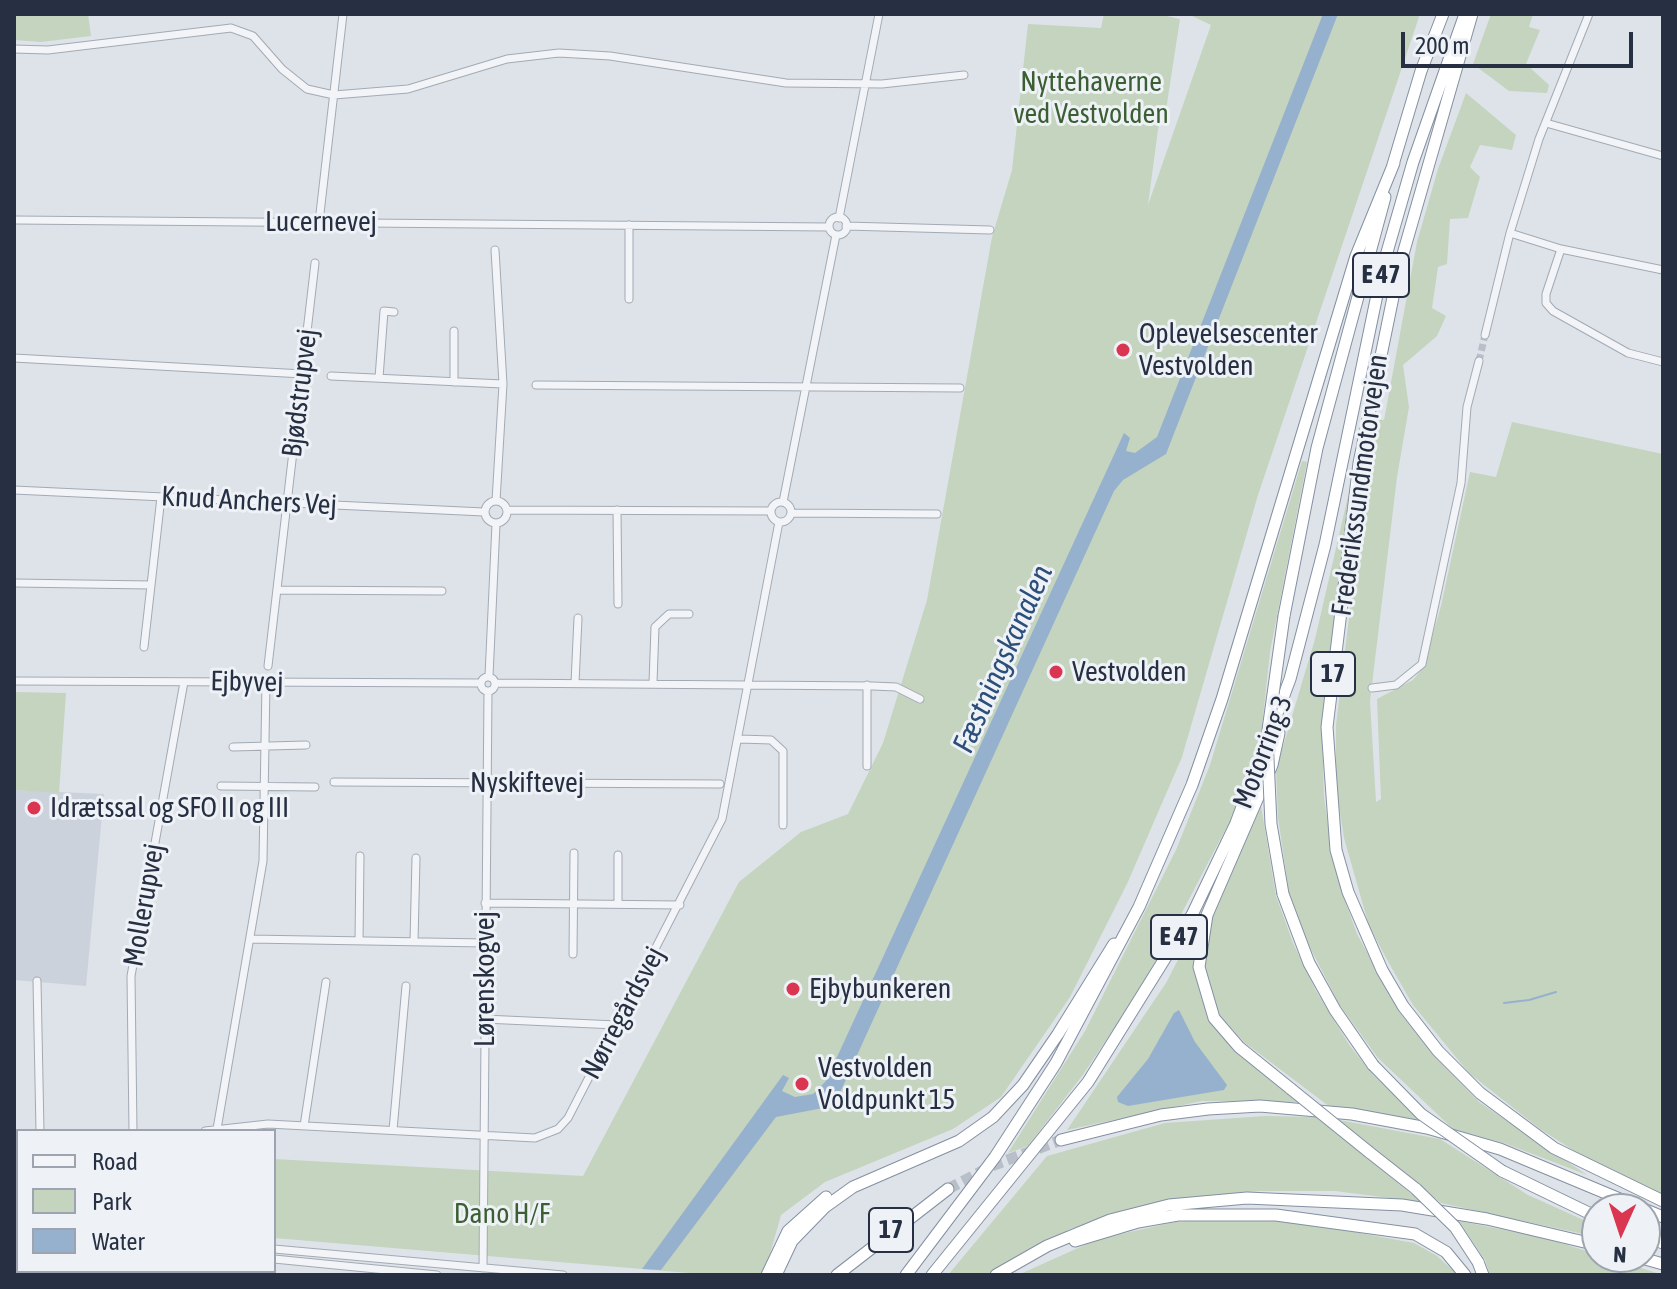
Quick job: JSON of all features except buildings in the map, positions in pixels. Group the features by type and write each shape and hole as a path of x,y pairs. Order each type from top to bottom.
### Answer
{"highway":[{"name":"E 47","path":"906,1275 995,1157 1056,1063 1139,907 1192,785 1222,699 1356,256 1394,163 1421,71 1443,14"},
{"name":"Motorring 3","path":"932,1275 1088,1082 1157,976 1192,915 1236,823 1290,679 1325,545 1383,266 1413,162 1465,14"},
{"name":"Frederikssundmotorvejen","path":"1472,14 1399,268 1359,463 1327,727 1336,850 1348,892 1382,970 1403,1006 1438,1051 1480,1093 1554,1148 1663,1201"},
{"name":"Frederikssundmotorvejen","path":"1394,163 1317,448 1284,616 1267,737 1271,824 1283,894 1309,963 1343,1023 1373,1065 1421,1114 1502,1171 1581,1209"},
{"path":"1290,679 1272,765 1207,915 1199,967 1214,1018 1239,1047 1416,1189 1455,1227 1483,1275"},
{"path":"776,1275 787,1249 806,1223 853,1187 959,1141 993,1117 1023,1085 1139,907"},
{"path":"1061,1140 1161,1115 1208,1109 1260,1106 1352,1114 1427,1128 1500,1149 1663,1217"},
{"path":"767,1275 777,1249 800,1218 841,1189 853,1187"},
{"name":"17","path":"837,1275 948,1189"},
{"path":"996,1275 1110,1220 1169,1205 1247,1198 1402,1205 1487,1219 1581,1241"},
{"path":"1018,1262 1138,1222 1178,1215 1232,1213 1315,1218 1415,1234 1446,1252 1465,1275"}],"street":[{"path":"319,222 343,14"},
{"path":"839,218 879,14"},
{"path":"1485,335 1510,233 1546,123 1589,14"},
{"path":"14,49 48,50 231,28 253,36 282,69 307,89 334,95 408,89 507,59 559,53 610,56 764,81 865,84 964,75"},
{"path":"1546,123 1663,156"},
{"path":"839,218 846,226 990,230"},
{"path":"836,235 829,227 831,221 839,218"},
{"name":"Lucernevej","path":"14,220 829,227"},
{"path":"629,225 629,299"},
{"path":"836,235 844,232 846,226"},
{"path":"1510,233 1561,249 1663,270"},
{"path":"783,502 836,235"},
{"path":"1561,249 1546,294 1546,303 1553,311 1628,353 1663,362"},
{"path":"495,250 503,384 496,501"},
{"name":"Bjødstrupvej","path":"268,666 315,263"},
{"path":"379,378 384,311 394,312"},
{"path":"454,331 454,382"},
{"path":"14,358 303,374"},
{"path":"1372,688 1396,685 1422,664 1461,483 1467,407 1479,361"},
{"path":"331,376 503,384"},
{"path":"536,385 960,388"},
{"name":"Knud Anchers Vej","path":"14,490 484,512"},
{"path":"144,647 161,497"},
{"path":"496,501 507,510 771,511"},
{"path":"496,501 488,504 484,512 488,520 496,524 503,521 507,510"},
{"path":"771,511 775,504 783,502"},
{"path":"783,502 792,513"},
{"path":"617,510 618,604"},
{"path":"771,511 779,522 786,522 792,513"},
{"path":"792,513 937,514"},
{"name":"Nørregårdsvej","path":"217,1129 268,1124 535,1138 558,1129 568,1118 722,819 740,739 779,522"},
{"path":"496,524 489,676 481,683 488,691 496,683"},
{"path":"14,583 151,585"},
{"path":"278,590 442,591"},
{"path":"653,683 655,627 669,614 689,614"},
{"path":"575,683 578,618"},
{"path":"489,676 496,683 867,685 896,687 920,699"},
{"name":"Ejbyvej","path":"14,681 481,683"},
{"name":"Mollerupvej","path":"133,1129 131,976 184,682"},
{"path":"217,1129 263,861 266,682"},
{"path":"867,685 867,766"},
{"name":"Lørenskogvej","path":"483,1268 488,691"},
{"path":"740,739 771,740 783,751 783,825"},
{"path":"233,747 306,745"},
{"name":"Nyskiftevej","path":"334,782 720,784"},
{"path":"221,786 315,787"},
{"path":"573,954 574,853"},
{"path":"618,855 618,904"},
{"path":"359,941 360,856"},
{"path":"414,942 416,858"},
{"path":"485,903 680,905"},
{"path":"250,939 485,943"},
{"path":"37,981 40,1129"},
{"path":"304,1126 326,982"},
{"path":"393,1130 406,986"},
{"path":"484,1019 616,1025"},
{"path":"276,1249 563,1275"},
{"path":"276,1259 437,1275"}],"shaded area":[{"path":"14,790 104,794 86,986 14,980"}],"green space":[{"path":"14,14 88,14 91,36 41,42 14,40"},
{"name":"Vestvolden","path":"1104,14 1158,14 1180,19 1164,123 1159,122 1148,205 1211,25 1188,14 1420,14 1258,495 1182,757 1127,884 1070,997 1001,1097 953,1129 825,1182 781,1215 764,1275 713,1275 276,1238 276,1159 583,1176 739,882 801,832 848,814 883,743 927,600 992,237 1012,170 1028,24 1101,28"},
{"path":"1491,14 1533,14 1529,27 1540,30 1526,64 1549,85 1547,93 1509,91 1473,64"},
{"path":"1466,93 1516,135 1512,150 1480,145 1470,167 1480,177 1468,218 1450,219 1447,264 1438,267 1432,308 1446,316 1437,336 1403,365 1409,407 1397,477 1370,701 1376,802 1381,799 1377,699 1413,680 1423,668 1441,606 1470,472 1496,477 1512,422 1663,454 1663,1195 1584,1157 1540,1129 1469,1073 1413,1005 1369,926 1344,838 1336,787 1336,725 1363,502 1377,419 1384,420 1417,242 1438,169"},
{"path":"1302,461 1307,462 1270,652 1259,754 1235,811 1148,978 1082,1076 1028,1146 1008,1153 1085,1031 1176,850 1210,765"},
{"path":"1352,479 1322,726 1324,797 1332,852 1344,898 1357,934 1400,1013 1438,1060 1479,1102 1587,1175 1504,1143 1453,1129 1378,1058 1339,1004 1299,926 1289,893 1278,817 1276,770 1315,639"},
{"path":"14,692 66,693 59,793 14,790"},
{"path":"1261,806 1276,896 1293,943 1316,991 1350,1046 1374,1076 1420,1120 1330,1107 1244,1042 1218,1013 1207,984 1204,963 1211,919"},
{"path":"1194,929 1193,965 1210,1021 1298,1102 1202,1101 1067,1130 1166,983"},
{"path":"1265,1116 1317,1117 1421,1202 1335,1191 1259,1191 1161,1201 1070,1229 987,1275 948,1275 1047,1156 1165,1123"},
{"path":"1339,1120 1440,1139 1528,1195 1581,1219 1581,1234 1441,1203"},
{"path":"1237,1218 1300,1222 1414,1243 1437,1256 1458,1275 1018,1275 1098,1239 1175,1222"},
{"path":"1459,1221 1545,1238 1581,1249 1581,1273 1663,1275 1490,1275 1485,1260"},
{"path":"276,1273 296,1275 164,1275"}],"water":[{"path":"1323,14 1338,14 1166,454 1123,480 1114,491 838,1097 823,1108 776,1117 661,1270 642,1269 783,1075 789,1078 782,1091 795,1097 813,1094 826,1081 1124,433 1130,438 1126,451 1135,453 1157,437"},
{"path":"1179,1010 1195,1042 1227,1085 1224,1090 1128,1106 1118,1102 1117,1097 1148,1059 1174,1013"}],"waterway":[{"path":"1504,1003 1556,992"}],"tunnel":[{"path":"1479,361 1485,335"},
{"path":"948,1189 994,1165 1061,1140"}],"place":[{"name":"Oplevelsescenter Vestvolden","path":"1123,350"},
{"name":"Vestvolden","path":"1056,672"},
{"name":"Idrætssal og SFO II og III","path":"34,808"},
{"name":"Ejbybunkeren","path":"793,989"},
{"name":"Vestvolden Voldpunkt 15","path":"802,1084"}],"park label":[{"name":"Nyttehaverne ved Vestvolden","path":"1091,98"},
{"name":"Dano H/F","path":"502,1214"}],"water label":[{"name":"Fæstningskanalen","path":"1003,659"}]}
